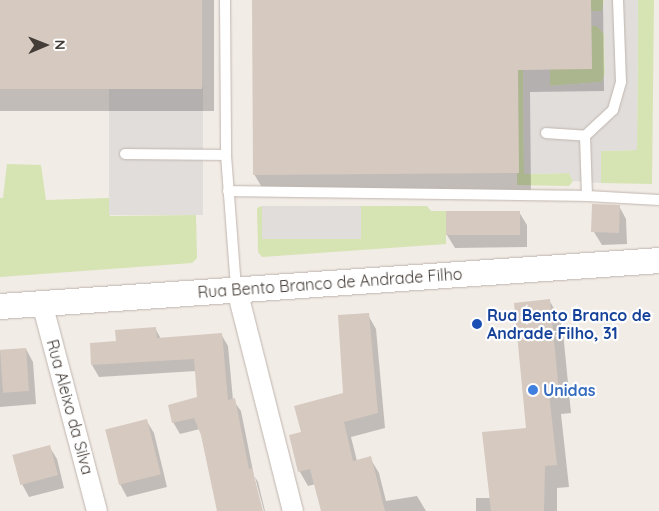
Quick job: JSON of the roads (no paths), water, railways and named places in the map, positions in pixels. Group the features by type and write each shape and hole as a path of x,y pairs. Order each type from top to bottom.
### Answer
{"street":[{"name":"Rua Bento Branco de Andrade Filho","path":"0,306 659,260"},
{"path":"237,290 293,511"},
{"name":"Rua Aleixo da Silva","path":"42,303 96,511"}],"lane":[{"path":"225,0 226,155 237,290"},
{"path":"546,133 585,136 613,110 621,82 618,0"},
{"path":"585,136 587,196"},
{"path":"125,154 226,155"},
{"path":"228,191 587,196 659,200"}],"place":[{"name":"Rua Bento Branco de Andrade Filho, 31","path":"477,324"},
{"name":"Unidas","path":"533,390"}]}
